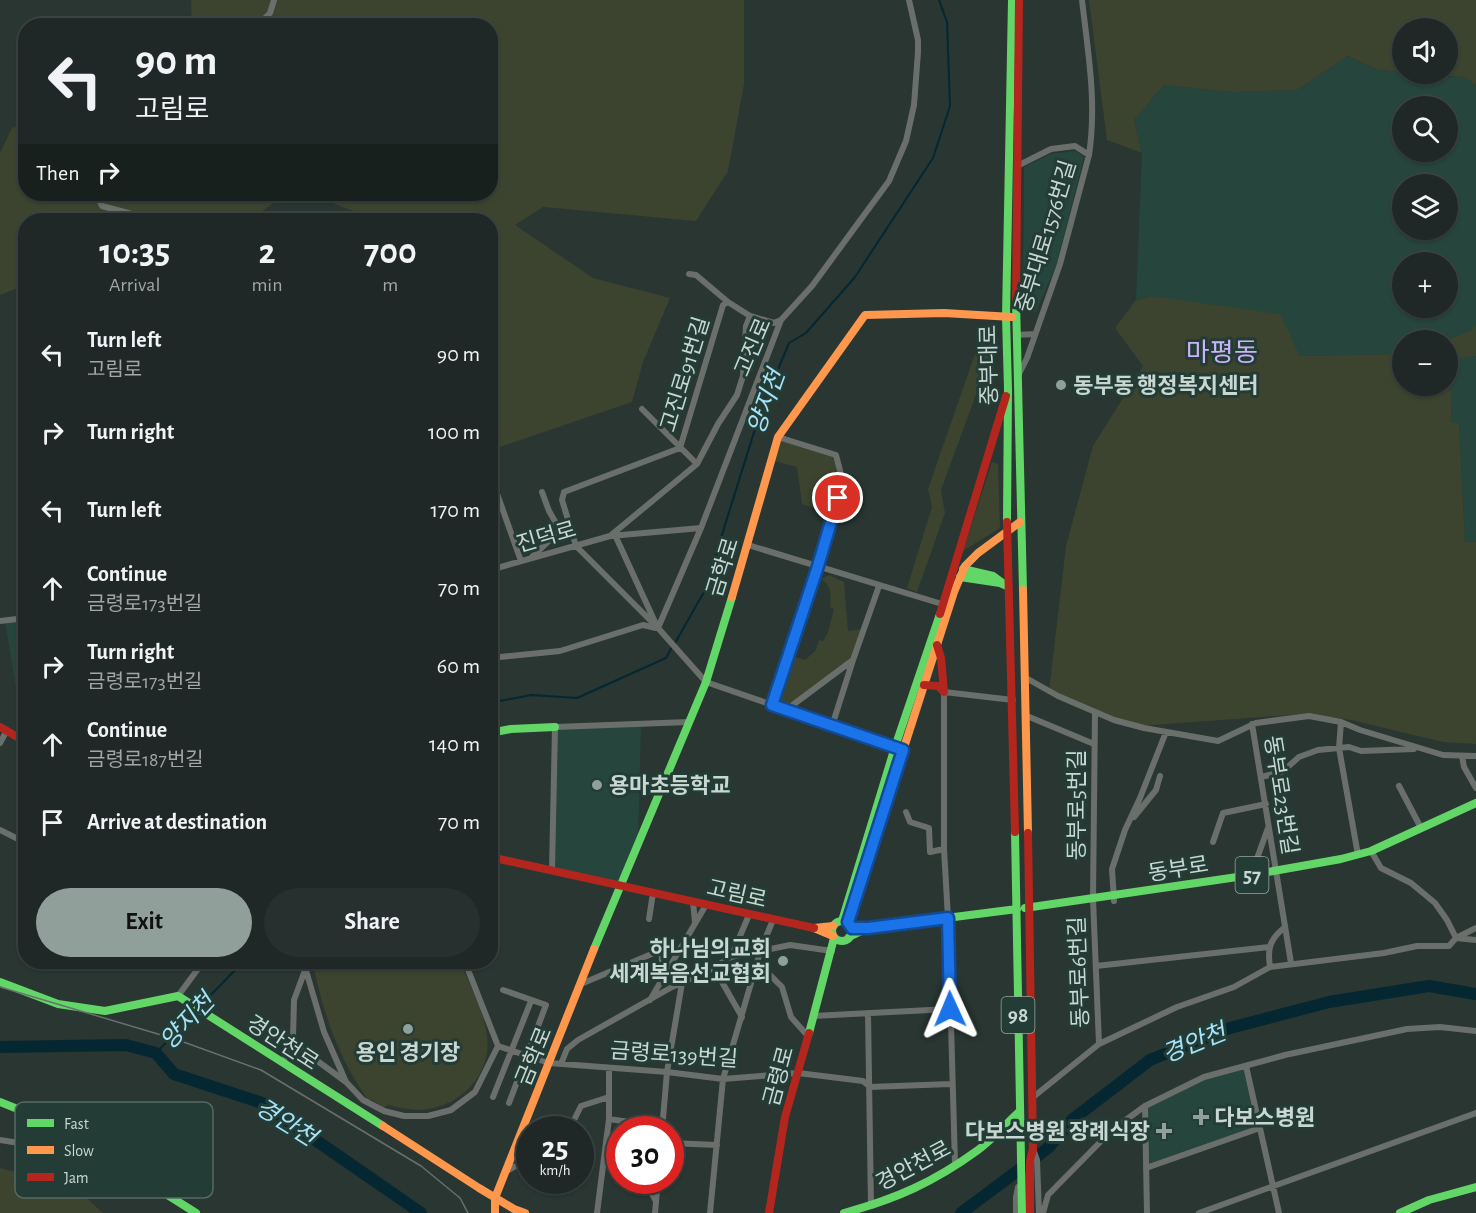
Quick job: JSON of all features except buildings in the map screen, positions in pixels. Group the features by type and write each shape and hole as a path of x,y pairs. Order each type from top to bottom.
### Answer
{"main road":[{"name":"중부대로","path":"1012,0 1006,317 1007,532 1017,909"},
{"name":"중부대로","path":"1019,0 1016,335 1030,907"},
{"name":"금학로","path":"495,1211 495,1198 620,885 689,722 748,546 778,437 865,315 944,313 1016,317"},
{"path":"848,939 847,924 1008,389"},
{"path":"899,748 924,685 962,573 978,553 1020,522"},
{"path":"962,573 1008,587"},
{"path":"937,645 941,658 944,692"},
{"path":"924,685 938,686 944,692"},
{"path":"498,731 555,727"},
{"path":"3,730 18,738"},
{"name":"동부로","path":"1017,909 1093,899 1114,899 1276,872 1358,855 1476,803"},
{"name":"고림로","path":"498,859 814,928 840,941 848,939"},
{"name":"98","path":"1023,1212 1030,1203 1030,1160 1033,1149 1030,907"},
{"path":"833,926 835,922 868,928 1017,909"},
{"name":"98","path":"1017,909 1020,1180 1023,1212"},
{"name":"고림로","path":"814,928 833,926"},
{"name":"금령로","path":"769,1213 785,1117 832,951 833,926"},
{"path":"832,951 868,928"},
{"path":"0,982 58,1004 105,1011 181,998"},
{"name":"경안천로","path":"181,998 495,1198 525,1213"},
{"path":"0,1102 15,1108"},
{"name":"경안천로","path":"844,1213 872,1206 913,1190 979,1149 1020,1112"},
{"path":"1401,1213 1429,1200 1476,1187"},
{"path":"173,1198 196,1213"}],"street":[{"path":"265,18 270,13 274,0"},
{"name":"고진로","path":"660,631 780,320 812,286 889,181 906,141 914,105 918,52 918,40 909,0"},
{"path":"1082,0 1093,87 1093,127 1089,155"},
{"name":"중부대로1576번길","path":"1017,166 1050,149 1075,146 1089,155 1060,264 1027,358 1017,379"},
{"path":"100,201 102,206 128,213"},
{"path":"689,274 696,275 728,302"},
{"name":"고진로91번길","path":"680,448 723,305 728,302 750,316"},
{"path":"642,409 698,464 718,423 737,395 742,376 746,326 750,316 774,323 780,320"},
{"path":"1016,335 1034,334"},
{"path":"772,705 843,482 836,455 778,437"},
{"path":"680,448 564,492 562,500 576,546 703,678 772,705 899,748"},
{"name":"진덕로","path":"613,536 698,464"},
{"path":"542,492 549,511 560,530 573,534"},
{"path":"498,500 520,561"},
{"name":"진덕로","path":"498,567 613,536 701,528"},
{"path":"531,558 560,530"},
{"path":"613,536 660,631"},
{"path":"748,546 942,604"},
{"path":"832,726 879,586"},
{"path":"0,621 18,618"},
{"path":"498,657 560,651 643,625 660,631"},
{"path":"786,710 853,660"},
{"path":"1026,678 1058,696 1114,720 1166,732 1218,741 1252,724 1309,716 1341,722 1443,755 1476,756"},
{"path":"954,1164 948,918 944,849 944,692 1013,700"},
{"name":"동부로5번길","path":"1093,899 1095,712"},
{"path":"1027,716 1094,744"},
{"path":"552,870 555,727 689,722"},
{"path":"1341,722 1339,748 1358,855"},
{"name":"동부로23번길","path":"1252,724 1292,963"},
{"path":"0,743 3,730"},
{"path":"1114,899 1112,869 1125,830 1166,732"},
{"path":"1261,777 1282,772 1299,757 1318,750 1349,747 1361,751 1417,748"},
{"path":"1462,756 1464,767 1476,788"},
{"path":"1125,830 1156,790 1160,776"},
{"path":"1399,786 1421,828"},
{"path":"1213,842 1223,813 1266,804"},
{"path":"906,812 910,822 929,828 930,852 944,849"},
{"path":"1251,875 1269,826"},
{"path":"0,830 18,839"},
{"path":"1371,851 1381,868 1411,883 1435,903 1456,938"},
{"path":"649,919 653,893"},
{"name":"동부로6번길","path":"1093,899 1099,1044"},
{"path":"693,902 695,922"},
{"path":"649,1001 706,905"},
{"path":"731,957 749,915"},
{"path":"710,1213 723,1079 761,950 773,920"},
{"path":"1270,967 1269,946 1275,935 1285,927"},
{"path":"1031,1098 1099,1044 1177,1007 1234,987 1270,967 1384,953 1417,946 1449,946 1456,938 1476,928"},
{"path":"1456,938 1476,940"},
{"path":"561,1064 567,1049 578,1040 731,957 790,945 832,951"},
{"path":"1096,966 1269,946"},
{"path":"581,984 661,950 662,961"},
{"path":"758,963 783,987 791,1017 807,1035"},
{"path":"714,968 742,1017 741,1020"},
{"path":"181,998 199,969"},
{"path":"283,1063 293,1038 294,1000 305,969"},
{"path":"308,969 324,1032 346,1082"},
{"path":"293,1038 297,1046 346,1082 363,1100 384,1112 404,1116 428,1116 451,1110 475,1092 498,1046 468,969"},
{"path":"663,1116 667,1072 682,983"},
{"path":"503,990 546,1005 509,1103"},
{"path":"493,1097 531,1001"},
{"path":"813,1016 950,1009"},
{"path":"868,1013 872,1206"},
{"path":"1041,1213 1048,1195 1112,1130 1145,1106 1204,1077 1285,1055 1407,1029 1440,1027 1476,1031"},
{"name":"금령로139번길","path":"498,1046 549,1063 667,1072 723,1079 798,1073 863,1081 870,1087 951,1084"},
{"path":"1246,1066 1280,1213"},
{"path":"609,1068 609,1116"},
{"path":"576,1116 581,1106 609,1097"},
{"path":"1145,1106 1147,1213"},
{"path":"1199,1213 1476,1113"},
{"path":"1146,1168 1260,1128"},
{"path":"0,1140 15,1142"},
{"path":"597,1213 606,1142"},
{"path":"684,1144 717,1145"},
{"path":"1033,1149 1037,1160 1041,1213"},
{"path":"507,1171 516,1166"},
{"path":"652,1194 656,1201"},
{"path":"655,1213 657,1194"}],"shaded area":[{"path":"191,0 744,0 744,84 728,171 696,221 543,207 515,225 593,278 670,298 643,362 632,402 498,448 498,213 359,213 327,201 498,201 498,18 192,18"},
{"path":"1089,0 1476,0 1476,86 1465,77 1458,76 1458,18 1392,18 1392,71 1378,70 1348,56 1297,90 1233,92 1164,85 1134,120 1142,153 1107,140"},
{"path":"1348,56 1378,70 1392,71 1392,84 1458,84 1458,77 1465,77 1476,86 1476,324 1472,330 1458,335 1458,330 1392,330 1392,354 1300,356 1151,296 1136,300 1142,153 1134,120 1164,85 1233,92 1297,90"},
{"path":"18,127 18,201 276,201 260,213 18,213 18,288 0,295 0,153 12,128"},
{"path":"1075,151 1084,157 1057,263 1036,312 1023,311 1024,167 1051,154"},
{"path":"1151,296 1280,314 1300,356 1392,354 1392,396 1452,396 1451,422 1459,423 1465,542 1476,542 1476,744 1443,742 1351,720 1304,714 1139,726 1095,712 1049,692 1066,546 1093,446 1143,366 1115,328 1136,300"},
{"path":"1476,324 1476,356 1458,359 1458,335 1472,330"},
{"path":"984,328 996,340 941,490 945,513 917,592 907,588 932,507 928,489"},
{"path":"1476,356 1476,542 1465,542 1459,423 1451,422 1452,396 1458,396 1458,359"},
{"path":"778,437 836,455 843,482 834,514 802,504 797,467 771,460"},
{"path":"992,462 998,464 1000,528 963,551"},
{"path":"829,575 844,582 848,631 864,629 853,660 786,710 772,705 789,655 805,660 816,650 819,640 823,641 828,632 834,609 830,607 829,588 821,579"},
{"path":"18,619 18,700 5,621"},
{"name":"용마초등학교","path":"641,725 638,843 620,885 552,870 555,727"},
{"name":"용인 경기장","path":"315,969 463,969 480,1008 487,1036 484,1064 470,1087 448,1103 420,1110 388,1105 384,1108 372,1100 369,1101 358,1085 340,1052 321,999"},
{"name":"다보스병원","path":"1246,1066 1260,1128 1146,1168 1145,1106 1204,1077"},
{"path":"0,1168 15,1172 15,1198 86,1198 103,1213 0,1213"}],"waterway":[{"name":"양지천","path":"675,643 704,592 761,410 789,343 806,333 855,277 933,158 950,106 947,22 939,0"},
{"name":"양지천","path":"498,701 531,695 577,698 666,658 672,647"},
{"name":"양지천","path":"199,1007 236,969"},
{"name":"경안천","path":"961,1213 1048,1148 1073,1119 1150,1060 1230,1028 1329,1002 1429,986 1476,994"},
{"name":"양지천","path":"156,1053 195,1012"},
{"name":"경안천","path":"0,1047 126,1045 156,1053 174,1074 262,1103 421,1213"}],"tram line":[{"path":"0,987 178,1040 261,1070 421,1166 460,1198 468,1213"}],"traffic: fast":[{"path":"1007,522 1006,317 1012,0"},
{"path":"1016,301 1023,590"},
{"path":"963,569 993,576 1008,587"},
{"path":"960,577 1007,586"},
{"path":"594,949 706,682 732,597"},
{"path":"842,921 895,747 940,614"},
{"path":"498,731 555,727"},
{"path":"1025,908 1251,875 1341,859 1371,851 1476,803"},
{"path":"1015,832 1022,1213"},
{"path":"868,928 1017,909"},
{"path":"842,921 849,924 852,931 849,938 842,941 835,938 832,931 835,924 842,921"},
{"path":"849,937 868,928 852,928"},
{"path":"809,1033 834,938"},
{"path":"0,982 58,1004 105,1011 178,996 383,1126"},
{"path":"0,1102 15,1108"},
{"path":"844,1213 881,1202 946,1171 984,1146 1019,1112"},
{"path":"1400,1213 1429,1200 1476,1187"},
{"path":"172,1198 196,1213"}],"traffic: slow":[{"path":"732,597 778,437 865,315 944,313 1012,317"},
{"path":"848,922 954,592 965,566 978,553 1020,522"},
{"path":"1023,590 1028,833"},
{"path":"833,926 814,928 833,936"},
{"path":"495,1213 495,1198 594,949"},
{"path":"383,1126 479,1188 525,1213"}],"traffic: jam":[{"path":"1016,301 1019,0"},
{"path":"940,614 1006,396"},
{"path":"1007,522 1015,832"},
{"path":"924,685 938,686 944,692 941,658 937,645"},
{"path":"0,727 18,737"},
{"path":"1028,833 1033,1149 1030,1160 1030,1213"},
{"path":"498,859 814,928"},
{"path":"769,1213 785,1117 809,1033"}],"place":[{"name":"동부동 행정복지센터","path":"1061,385"},
{"name":"용마초등학교","path":"597,785"},
{"name":"하나님의교회 세계복음선교협회","path":"783,961"},
{"name":"용인 경기장","path":"408,1029"},
{"name":"다보스병원","path":"1201,1117"},
{"name":"다보스병원 장례식장","path":"1164,1131"}],"district":[{"name":"마평동","path":"1222,352"}],"route":[{"path":"838,498 772,705 903,750 848,922 852,928 868,928 948,918 950,1009"}]}
